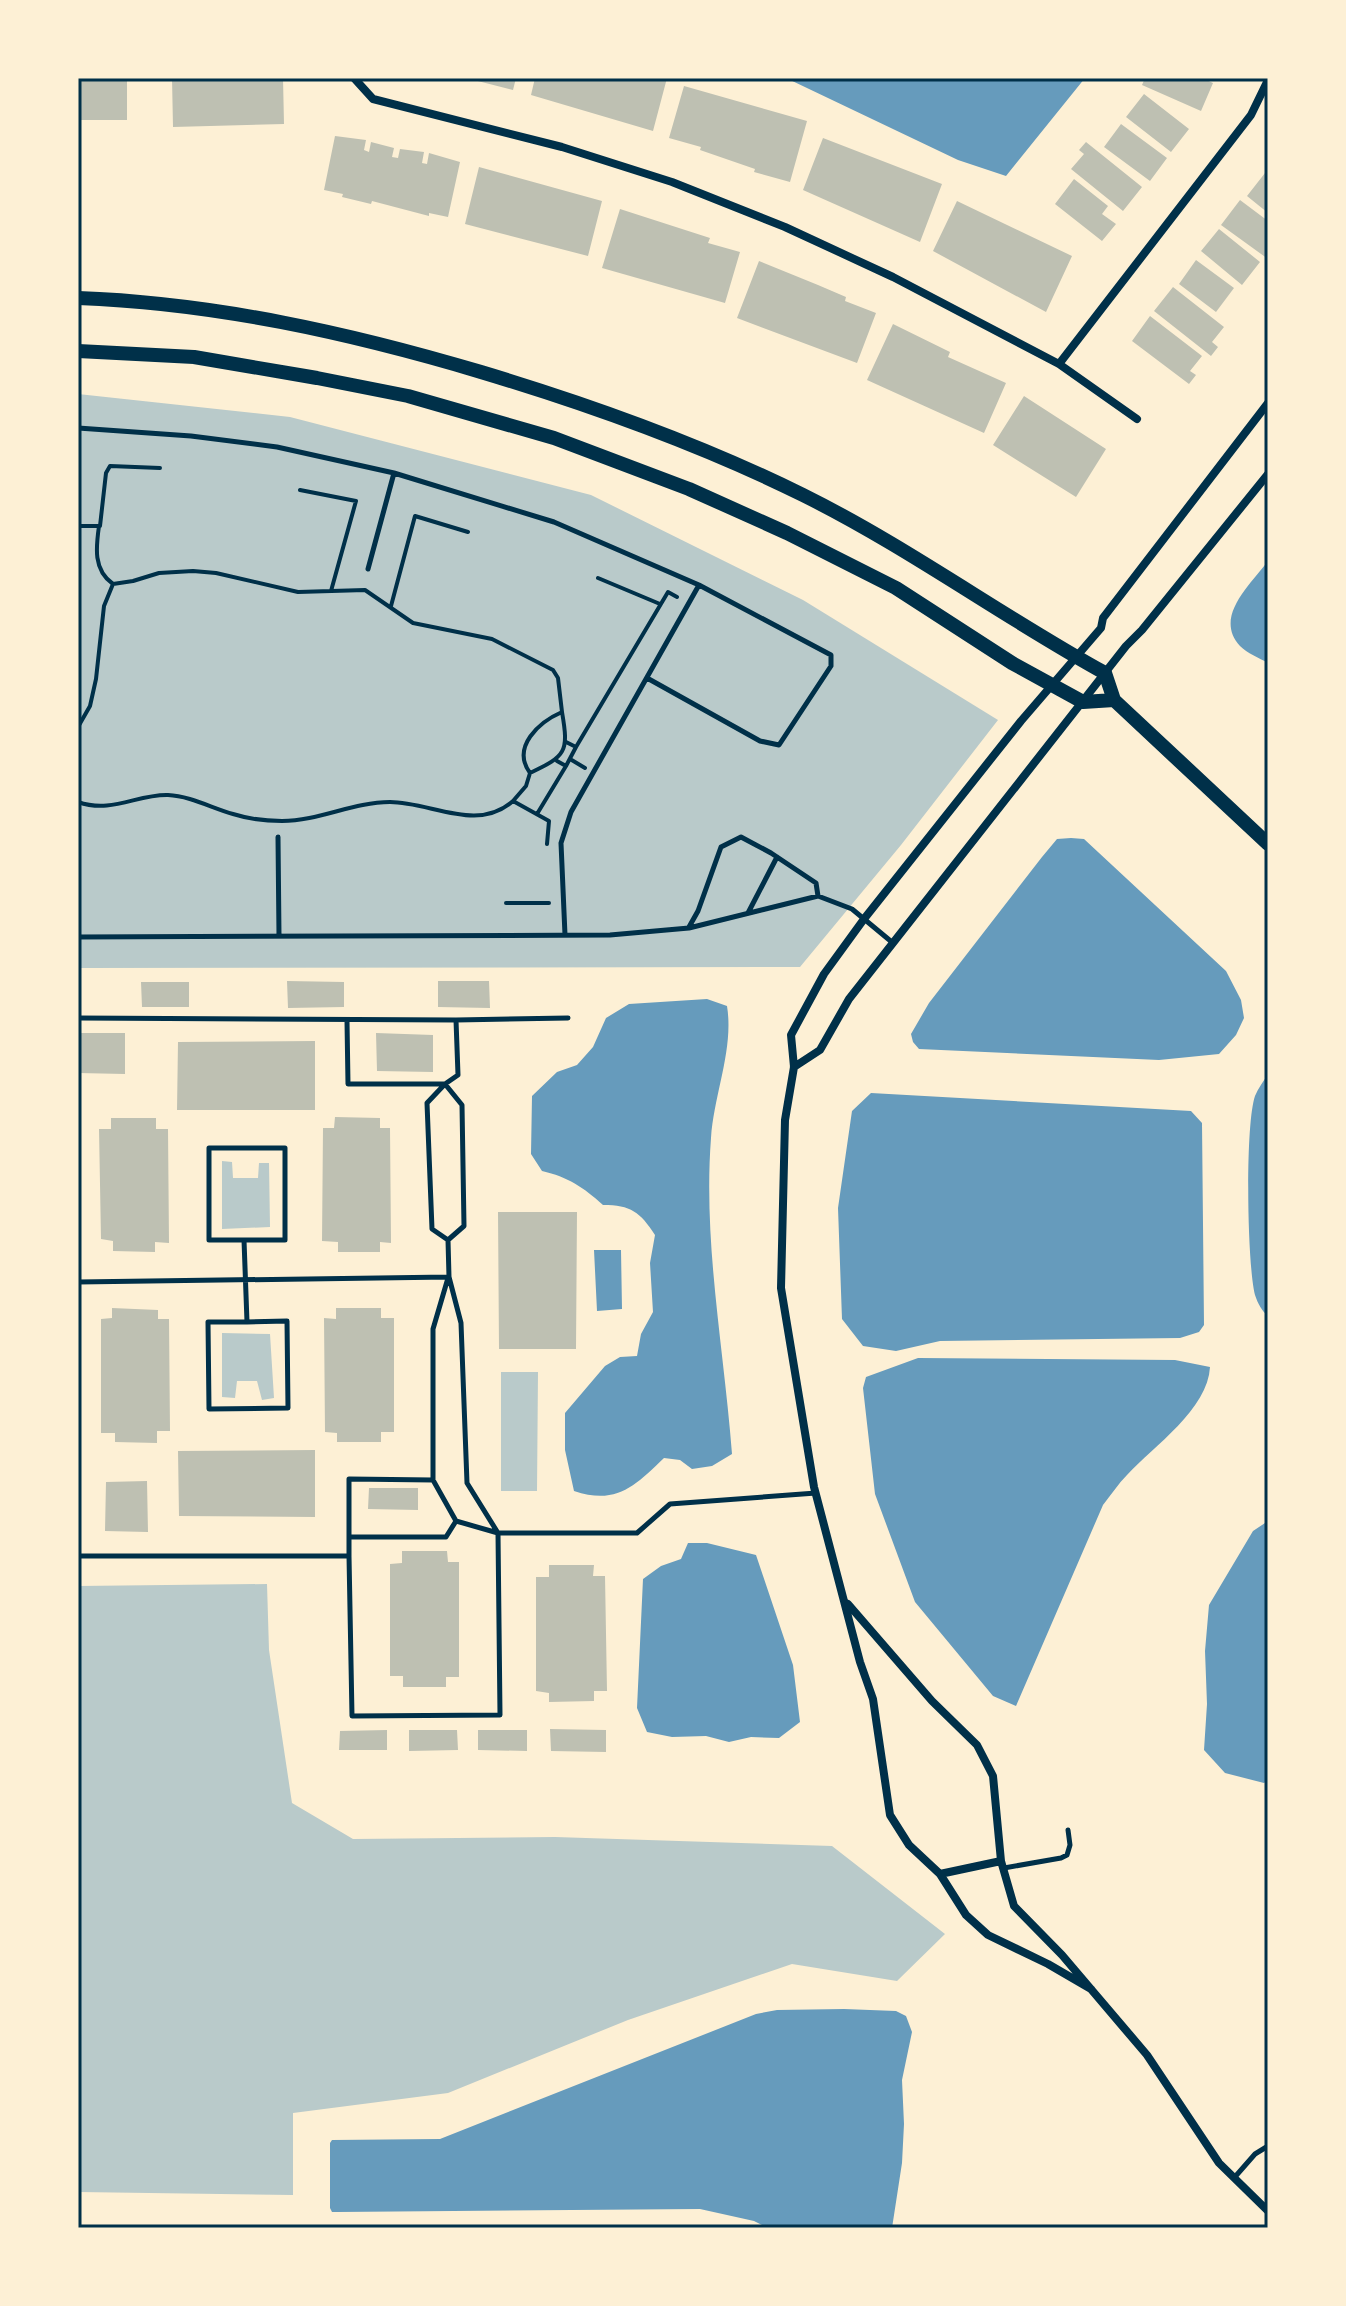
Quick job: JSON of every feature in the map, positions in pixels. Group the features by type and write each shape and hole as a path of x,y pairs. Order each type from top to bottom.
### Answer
{"main road":[{"path":"78,298 188,308 292,323 403,349 561,396 701,448 804,496 907,553 1105,673 1114,700 1268,844"},
{"path":"78,351 194,357 317,378 408,396 554,438 689,489 787,533 896,588 1012,663 1083,702 1114,700"}],"street":[{"path":"354,78 373,99 562,147 672,182 785,227 893,277 1059,364 1137,419"},
{"path":"1059,364 1251,115 1268,80"},
{"path":"1091,1989 988,1935 966,1915 940,1874 909,1845 890,1815 873,1699 860,1662 816,1493 781,1288 785,1120 794,1067 791,1035 824,974 864,919 1051,684 1101,628 1103,618 1268,403"},
{"path":"794,1067 820,1050 849,999 1105,673 1268,474"},
{"path":"845,1600 932,1701 977,1745 993,1776 1002,1864 1014,1906 1062,1955 1147,2055 1219,2163 1268,2211"},
{"path":"940,1874 1002,1864"}],"lane":[{"path":"78,428 191,436 277,447 394,473 554,522 699,585 831,655 831,666 779,745 760,741 647,678"},
{"path":"368,569 394,473"},
{"path":"565,935 561,843 571,812 699,585"},
{"path":"278,837 279,936"},
{"path":"689,928 721,847 741,837 816,883 818,896"},
{"path":"747,914 777,857"},
{"path":"78,937 610,935 689,928 818,896 852,909 893,943"},
{"path":"78,1018 347,1021 568,1018"},
{"path":"448,1240 432,1229 427,1103 458,1075 456,1020"},
{"path":"347,1021 348,1084 445,1084"},
{"path":"445,1084 462,1105 464,1226 448,1240"},
{"path":"209,1148 285,1148 285,1240 244,1240 209,1240 209,1148"},
{"path":"244,1240 247,1322"},
{"path":"433,1480 349,1479 352,1716 500,1715 498,1533 467,1483 461,1323 449,1277 448,1240"},
{"path":"449,1277 433,1329 433,1480 456,1521 498,1533 637,1533 670,1504 816,1493"},
{"path":"78,1282 449,1277"},
{"path":"287,1321 288,1408 209,1409 208,1322 247,1322 287,1321"},
{"path":"349,1537 446,1537 456,1521"},
{"path":"78,1556 349,1556"},
{"path":"1002,1864 1067,1855 1070,1845 1068,1830"},
{"path":"1234,2178 1255,2154 1268,2146"}],"path":[{"path":"78,802 106,807 172,796 249,819 283,821 308,820 386,802 425,805 467,816 485,816 503,810 513,801 526,786 530,773 557,761 566,742 558,678 553,670 492,639 413,623 365,590 298,592 216,573 193,571 159,573 113,584 107,580 98,562 96,542 106,473 110,466 160,468"},
{"path":"300,490 356,501 331,591"},
{"path":"391,606 415,516 468,532"},
{"path":"78,526 99,526"},
{"path":"598,578 660,604"},
{"path":"78,727 90,706 104,606 113,584"},
{"path":"537,814 668,592 689,603"},
{"path":"530,773 524,755 531,734 545,719 562,712"},
{"path":"566,742 576,747"},
{"path":"557,761 566,766"},
{"path":"513,801 549,821"},
{"path":"506,903 549,903"}],"shaded area":[{"path":"78,394 290,417 591,495 803,600 998,720 901,845 800,967 78,968"},
{"path":"222,1161 232,1162 233,1178 258,1178 259,1163 269,1163 270,1227 222,1229"},
{"path":"222,1333 270,1334 274,1398 262,1400 257,1381 237,1381 235,1398 222,1397"},
{"path":"501,1372 538,1372 537,1491 501,1491"},
{"path":"267,1584 269,1650 292,1803 353,1839 555,1837 832,1846 945,1934 897,1981 792,1964 628,2020 448,2093 293,2113 293,2195 78,2192 78,1586"}],"water":[{"path":"786,78 1085,78 1006,176 958,160"},
{"path":"1268,561 1268,663 1240,646 1231,624 1238,601"},
{"path":"1057,839 1084,839 1226,971 1241,1000 1244,1018 1236,1035 1219,1054 1159,1060 919,1049 913,1042 911,1034 929,1003 1042,857"},
{"path":"707,999 727,1006 728,1022 726,1055 713,1121 709,1177 712,1256 732,1454 712,1466 692,1469 680,1460 664,1458 624,1491 602,1496 589,1495 574,1491 565,1450 565,1413 605,1366 620,1357 637,1356 641,1334 653,1312 650,1263 655,1235 634,1211 621,1206 603,1205 575,1184 542,1171 531,1154 532,1096 557,1072 577,1065 593,1047 606,1018 629,1004"},
{"path":"1268,1075 1268,1316 1257,1301 1252,1279 1248,1195 1252,1112 1255,1096"},
{"path":"871,1093 1191,1111 1202,1123 1204,1325 1199,1332 1180,1338 940,1341 896,1351 863,1346 842,1319 838,1208 852,1111"},
{"path":"594,1250 621,1250 622,1309 597,1311"},
{"path":"918,1358 1175,1360 1210,1367 1207,1383 1190,1412 1124,1478 1103,1505 1016,1706 993,1696 915,1602 875,1494 863,1388 866,1377"},
{"path":"1268,1521 1268,1780 1264,1783 1225,1773 1204,1750 1207,1704 1205,1651 1209,1605 1253,1531"},
{"path":"688,1543 707,1543 756,1555 793,1665 800,1722 779,1738 751,1737 729,1742 706,1736 672,1737 647,1732 637,1708 643,1579 661,1566 681,1559"},
{"path":"777,2010 896,2011 906,2016 912,2032 902,2080 902,2163 892,2228 768,2228 754,2221 700,2209 332,2212 330,2208 332,2140 440,2139 756,2014"}],"building":[{"path":"78,78 127,78 127,120 78,120"},
{"path":"172,78 283,78 284,124 173,127"},
{"path":"466,78 516,78 513,90"},
{"path":"535,78 667,78 653,131 531,95"},
{"path":"1145,78 1202,78 1213,83 1201,111 1142,85"},
{"path":"684,86 807,121 790,182 754,172 755,169 700,150 701,147 669,138"},
{"path":"1144,94 1189,129 1171,152 1126,117"},
{"path":"1121,124 1167,158 1150,181 1104,147"},
{"path":"335,136 366,140 364,150 369,152 371,142 394,148 392,157 398,158 400,149 424,152 422,163 427,164 429,153 460,162 448,217 429,213 429,216 372,201 371,204 324,190"},
{"path":"823,138 942,184 920,242 803,190"},
{"path":"1086,142 1142,187 1123,211 1071,169 1084,154 1079,150"},
{"path":"479,167 602,201 588,256 465,224"},
{"path":"1265,173 1268,175 1268,213 1247,196"},
{"path":"1074,179 1108,206 1102,214 1116,224 1102,241 1055,204"},
{"path":"1240,200 1268,221 1268,259 1221,225"},
{"path":"957,201 1072,256 1046,312 933,251"},
{"path":"620,209 710,238 708,243 740,252 725,303 602,268"},
{"path":"1219,229 1260,262 1242,285 1201,251"},
{"path":"1196,260 1234,288 1216,312 1179,284"},
{"path":"759,261 846,297 845,301 876,313 857,363 737,318"},
{"path":"1173,287 1224,327 1212,342 1218,347 1211,356 1154,311"},
{"path":"1150,316 1202,356 1190,371 1196,375 1189,384 1132,341"},
{"path":"893,324 950,352 948,357 1006,383 984,433 867,380"},
{"path":"1024,396 1106,449 1076,497 993,445"},
{"path":"287,981 344,982 344,1007 288,1008"},
{"path":"438,981 489,981 490,1008 438,1007"},
{"path":"141,982 189,982 189,1007 142,1007"},
{"path":"78,1033 125,1033 125,1074 78,1073"},
{"path":"376,1033 433,1035 433,1072 377,1071"},
{"path":"315,1041 315,1110 177,1110 178,1042"},
{"path":"335,1117 380,1118 380,1128 390,1128 391,1243 380,1242 380,1252 338,1252 338,1242 322,1241 323,1128 334,1128"},
{"path":"111,1118 156,1118 156,1129 168,1129 169,1243 155,1242 155,1252 113,1251 113,1241 101,1239 99,1129 111,1129"},
{"path":"498,1212 577,1212 576,1349 499,1349"},
{"path":"112,1308 158,1310 158,1319 169,1319 170,1431 157,1431 157,1443 115,1442 115,1433 101,1433 101,1319 112,1318"},
{"path":"336,1308 381,1308 381,1318 394,1318 394,1432 381,1432 381,1442 337,1442 337,1433 325,1432 324,1318 336,1319"},
{"path":"315,1450 315,1517 179,1516 178,1451"},
{"path":"147,1481 148,1532 105,1531 106,1482"},
{"path":"369,1488 418,1488 418,1510 368,1509"},
{"path":"402,1551 447,1551 448,1562 459,1562 459,1677 446,1677 446,1687 403,1687 403,1676 390,1676 390,1564 402,1563"},
{"path":"549,1565 594,1565 593,1576 605,1576 607,1691 594,1691 594,1701 549,1702 549,1693 536,1691 536,1577 549,1577"},
{"path":"550,1729 606,1730 606,1752 551,1751"},
{"path":"387,1730 387,1750 339,1750 340,1731"},
{"path":"409,1730 457,1730 458,1750 409,1751"},
{"path":"478,1730 527,1730 527,1751 478,1750"}]}
